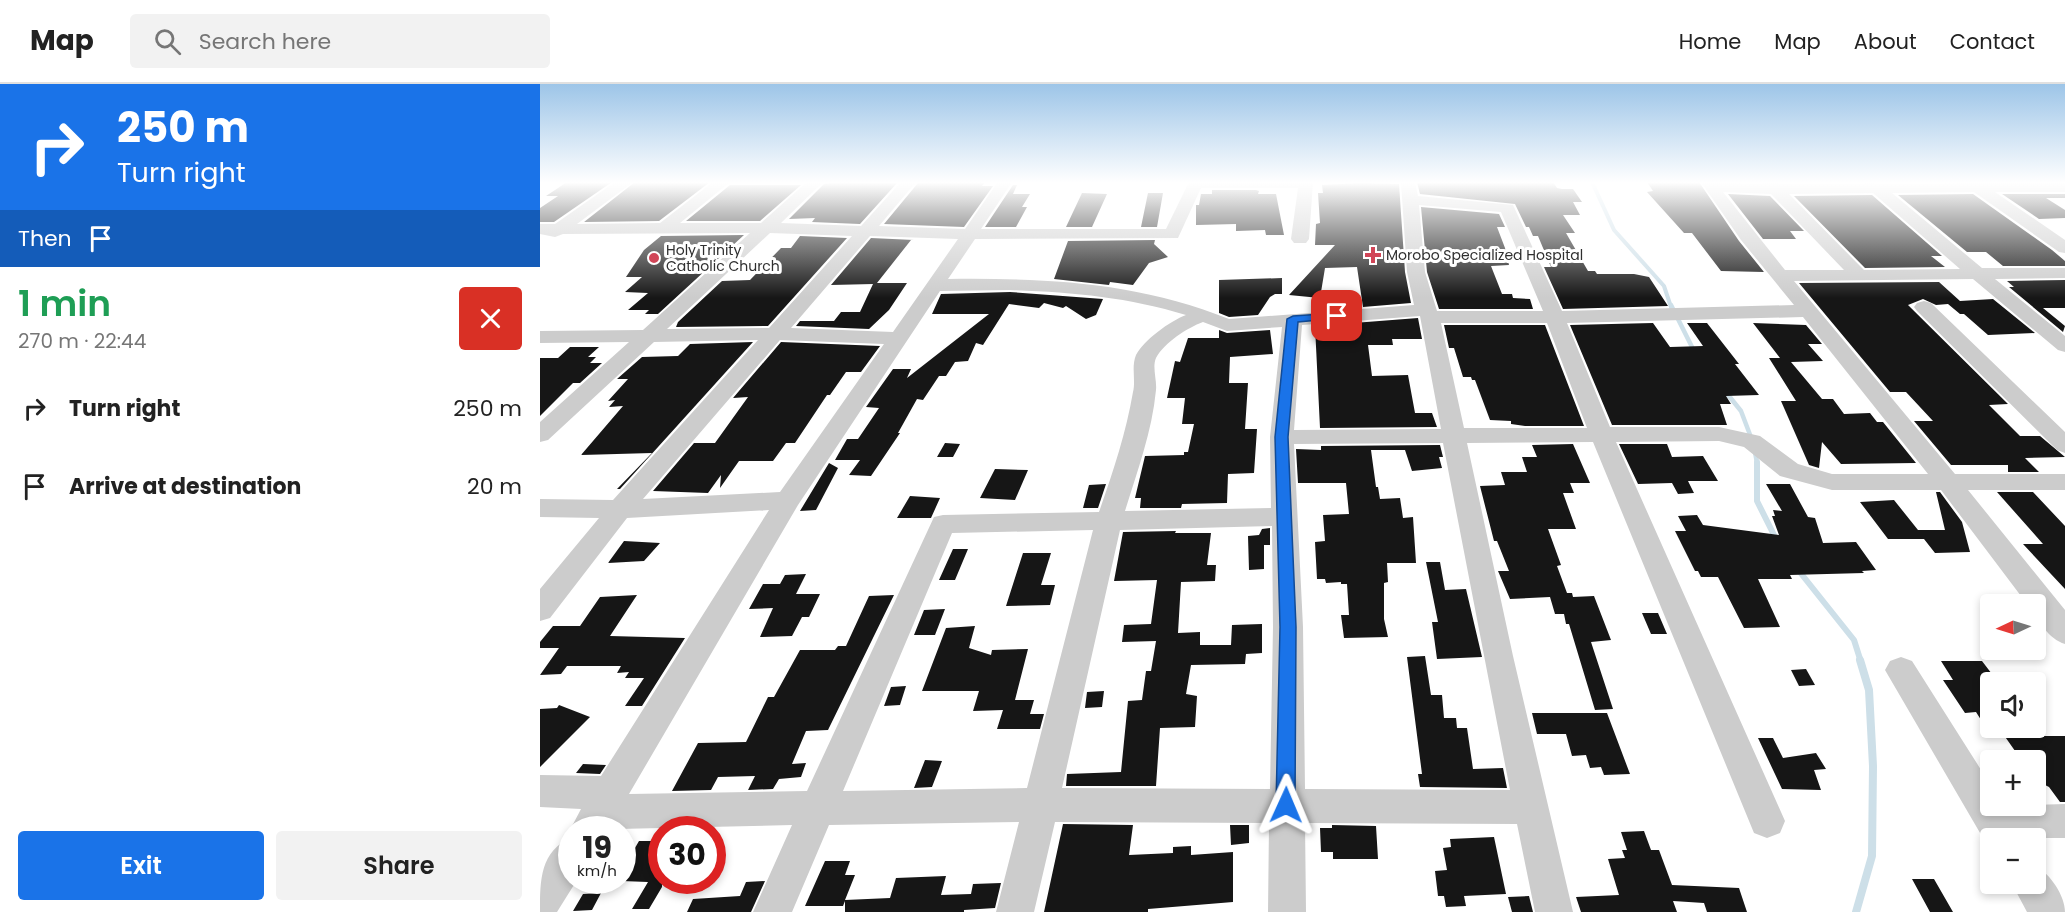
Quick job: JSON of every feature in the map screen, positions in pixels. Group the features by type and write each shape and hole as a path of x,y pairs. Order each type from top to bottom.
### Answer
{"street":[{"path":"540,242 571,221"},
{"path":"663,229 673,221"},
{"path":"540,435 776,221"},
{"path":"540,610 620,509 773,334 877,221"},
{"path":"600,811 788,500 978,221"},
{"path":"540,229 768,228 968,234 1172,234 1178,221"},
{"path":"1300,240 1302,221"},
{"path":"1413,221 1417,269 1454,434 1554,912"},
{"path":"1513,221 1556,317 1601,434 1767,821"},
{"path":"1737,221 1779,276 1948,482 2065,632"},
{"path":"1806,221 1859,275"},
{"path":"1914,221 2065,346"},
{"path":"2026,221 2065,248"},
{"path":"1779,276 1974,272 2065,273"},
{"path":"935,285 1043,284 1115,291 1205,315 1227,325 1293,319 1427,313 1556,317 1807,311"},
{"path":"1924,307 2065,445"},
{"path":"1015,912 1109,520 1132,451 1145,389 1144,364 1147,355 1178,325 1205,315"},
{"path":"1287,912 1288,627 1282,437 1293,319"},
{"path":"540,337 773,334 899,338"},
{"path":"1282,437 1454,434 1719,434 1752,441 1789,470 1832,482 2065,482"},
{"path":"540,508 620,509 788,500"},
{"path":"772,912 943,524 1284,517"},
{"path":"1901,670 1998,828"},
{"path":"540,791 600,811 1041,805 1531,807"},
{"path":"2014,828 2065,821"},
{"path":"540,903 558,876"},
{"path":"2037,894 2049,912"}],"building":[{"path":"586,221 659,221 659,221 584,222"},
{"path":"686,221 760,221 760,221"},
{"path":"813,221 863,221 860,224"},
{"path":"887,221 968,221 964,227 884,224"},
{"path":"989,221 1019,221 1016,227 985,227"},
{"path":"1069,221 1095,221 1092,227 1066,227"},
{"path":"1142,221 1158,221 1157,227 1141,227"},
{"path":"1196,221 1281,221 1284,235 1266,235 1265,230 1236,231 1236,224 1196,225"},
{"path":"1320,221 1401,221 1405,272 1411,303 1363,307 1357,267 1325,268 1320,298 1289,295 1335,245 1315,245 1316,224 1320,223"},
{"path":"1422,221 1502,221 1505,227 1497,227 1509,265 1491,266 1502,294 1512,294 1513,298 1530,299 1533,309 1439,309 1427,272"},
{"path":"1523,221 1567,221 1575,233 1566,233 1588,271 1595,271 1597,274 1634,274 1649,277 1668,306 1563,309 1544,267 1551,267 1538,236 1533,236 1529,227 1526,227"},
{"path":"1673,221 1725,221 1764,272 1721,271 1692,233 1684,233"},
{"path":"1749,221 1794,221 1804,231 1790,231 1796,239 1763,239"},
{"path":"1818,221 1901,221 1942,256 1931,256 1945,267 1865,268"},
{"path":"1929,221 2011,221 2052,250 2065,261 2065,266 2003,266 1986,252 1967,252"},
{"path":"744,235 658,314 645,314 649,310 628,310 648,293 625,292 642,277 626,277 644,250 661,236"},
{"path":"800,236 847,238 768,326 676,327 678,322 722,281 750,280 781,248 791,248"},
{"path":"871,238 914,240 911,240 877,283 907,283 889,310 869,329 796,326 800,321 834,321 841,312 860,312 873,284 831,285"},
{"path":"1155,240 1154,244 1168,257 1149,263 1133,285 1110,282 1109,285 1054,279 1068,241"},
{"path":"1282,278 1282,294 1270,297 1258,315 1229,317 1219,313 1219,280"},
{"path":"2065,280 2065,308 2043,308 2065,326 2063,332 2009,287 2014,287 2007,281"},
{"path":"1939,282 1960,301 1993,299 2035,333 1988,335 1964,314 1960,314 1948,304 1936,305 1923,299 1908,305 2008,404 1989,405 2020,436 2040,436 2065,457 2025,458 2039,472 2008,472 2008,465 1951,465 1914,421 1933,421 1906,392 1890,392 1799,283"},
{"path":"1010,292 1103,299 1096,315 1086,319 1066,306 1063,308 1044,303 1039,308 1009,304 983,345 976,343 968,361 955,362 946,376 939,376 923,400 917,399 898,433 900,433 871,476 849,475 860,460 835,460 847,439 858,439 879,408 866,407 893,369 911,369 907,378 989,314 932,314 941,294"},
{"path":"1418,318 1422,339 1392,339 1393,345 1368,345 1372,376 1408,375 1415,413 1432,413 1437,427 1320,428 1315,326"},
{"path":"1653,323 1670,347 1703,346 1687,323 1707,323 1739,364 1735,364 1759,395 1726,396 1731,404 1720,404 1727,425 1612,425 1570,325"},
{"path":"1753,323 1806,325 1822,344 1808,344 1823,361 1791,362 1822,399 1833,399 1844,414 1870,413 1877,422 1883,422 1916,463 1841,464 1822,442 1819,468 1809,465 1781,401 1796,401 1769,358 1780,358"},
{"path":"1444,325 1545,325 1584,426 1525,426 1511,424 1511,421 1490,420 1475,380 1471,377 1463,377 1454,348 1449,348"},
{"path":"1219,330 1227,333 1270,330 1273,354 1230,357 1229,383 1248,383 1245,429 1257,429 1254,473 1228,474 1227,503 1182,504 1181,508 1140,508 1141,498 1135,498 1145,456 1184,455 1184,452 1188,452 1194,424 1182,424 1185,398 1167,398 1175,361 1180,362 1188,338 1219,338"},
{"path":"753,342 620,489 617,489 652,453 581,455 623,406 609,407 615,400 608,401 628,379 617,379 642,357 678,356 690,344"},
{"path":"781,342 880,346 861,372 846,372 830,395 827,395 795,443 786,443 773,461 739,461 720,488 721,475 708,493 653,491 694,443 715,443 748,397 733,398"},
{"path":"570,347 599,347 588,357 596,357 590,363 602,363 580,383 573,383 540,416 540,358 558,358"},
{"path":"945,443 960,444 953,457 937,457"},
{"path":"1573,444 1590,483 1570,483 1574,493 1563,493 1576,529 1548,529 1561,565 1557,566 1567,593 1572,593 1573,597 1594,596 1611,640 1591,642 1613,709 1595,710 1569,624 1566,624 1564,614 1555,614 1550,597 1510,599 1498,571 1509,571 1497,541 1494,541 1480,486 1505,485 1501,472 1527,472 1522,457 1537,457 1532,445"},
{"path":"1619,444 1667,444 1672,457 1703,456 1718,481 1688,481 1694,493 1678,494 1672,483 1638,484"},
{"path":"1440,445 1443,457 1439,457 1442,468 1412,471 1405,450 1371,450 1380,499 1400,498 1403,518 1413,517 1416,563 1387,563 1388,582 1384,583 1384,619 1388,637 1344,638 1341,615 1349,615 1347,584 1326,583 1325,579 1317,579 1315,542 1325,541 1323,515 1349,514 1346,483 1298,483 1296,449 1321,450 1321,446"},
{"path":"829,463 838,468 816,510 800,511"},
{"path":"995,469 1028,470 1015,500 980,498"},
{"path":"1106,484 1098,508 1083,508 1089,485"},
{"path":"1766,484 1790,484 1808,517 1815,518 1823,543 1856,542 1876,570 1862,571 1864,573 1790,575 1792,579 1758,579 1780,627 1744,628 1718,577 1701,577 1698,571 1695,571 1675,531 1686,531 1678,516 1697,515 1703,525 1779,535 1772,516 1775,516 1773,510 1782,511"},
{"path":"1936,492 1940,492 1962,522 1970,552 1935,553 1924,539 1888,539 1860,502 1894,500 1918,530 1945,530"},
{"path":"1997,492 2033,492 2065,526 2065,589 2023,544 2043,544"},
{"path":"910,496 940,498 931,518 897,518"},
{"path":"1270,528 1270,545 1264,545 1264,569 1249,570 1248,536 1259,535 1262,529"},
{"path":"1176,531 1175,533 1211,533 1207,565 1216,565 1215,581 1181,582 1178,633 1200,632 1200,645 1231,645 1232,625 1262,624 1262,653 1246,654 1245,664 1191,665 1186,694 1197,696 1195,727 1160,728 1156,786 1066,786 1067,774 1121,772 1128,701 1142,700 1146,671 1151,671 1156,641 1122,642 1124,625 1151,624 1157,580 1114,581 1123,532"},
{"path":"624,541 660,543 644,561 608,563"},
{"path":"953,549 968,549 955,580 939,580"},
{"path":"1023,553 1051,553 1041,585 1055,585 1050,605 1006,606"},
{"path":"1426,562 1440,562 1445,590 1466,589 1482,657 1437,659 1432,622 1438,622"},
{"path":"806,574 796,594 820,594 809,617 802,617 792,636 760,637 773,608 749,609 763,584 780,584 785,575"},
{"path":"637,595 610,636 685,638 642,706 625,706 644,678 625,678 629,672 617,673 621,666 567,666 561,674 540,675 559,648 540,648 540,642 553,626 580,626 600,597"},
{"path":"894,595 828,730 806,731 792,764 806,763 801,777 779,779 773,789 748,790 755,776 718,777 711,790 672,791 698,743 746,742 768,697 774,697 800,650 835,650 838,646 846,646 869,596"},
{"path":"945,609 935,635 914,635 924,610"},
{"path":"1642,613 1658,613 1667,634 1651,634"},
{"path":"975,626 969,648 991,655 992,650 1028,649 1015,700 1034,700 1030,714 1044,714 1040,729 997,729 1003,710 973,711 979,691 922,691 946,628"},
{"path":"1425,656 1431,695 1442,695 1444,718 1456,718 1457,728 1467,728 1473,769 1503,768 1507,788 1420,787 1418,774 1422,774 1407,657"},
{"path":"1941,661 1982,661 1990,672 1980,672 1980,718 1976,712 1965,713 1943,680 1953,680"},
{"path":"1806,669 1815,685 1799,686 1791,670"},
{"path":"906,686 900,705 884,706 891,687"},
{"path":"1104,691 1102,707 1085,708 1087,692"},
{"path":"559,705 590,717 540,767 540,709 557,708"},
{"path":"1532,713 1607,713 1630,774 1604,775 1601,767 1590,768 1586,755 1572,756 1566,734 1537,734"},
{"path":"2065,736 2065,802 2060,802 2046,786 2046,750 2014,750 2006,738"},
{"path":"1758,738 1773,738 1783,758 1816,753 1826,769 1814,770 1821,790 1782,789"},
{"path":"925,760 942,761 932,787 914,788"},
{"path":"583,764 606,765 600,774 576,773"},
{"path":"1063,824 1133,825 1129,855 1173,853 1173,847 1191,846 1191,855 1233,852 1233,902 1148,909 1148,912 1044,912"},
{"path":"1230,825 1249,825 1249,843 1231,845"},
{"path":"1332,825 1376,826 1378,859 1333,859 1333,852 1321,852 1320,828 1332,828"},
{"path":"1644,831 1651,850 1659,850 1672,885 1739,888 1747,912 1707,912 1704,903 1673,901 1677,912 1581,912 1576,897 1619,895 1608,859 1625,858 1622,850 1627,850 1621,832"},
{"path":"1494,837 1506,894 1464,896 1466,906 1446,907 1444,896 1438,896 1435,871 1447,870 1443,848 1451,847 1450,839"},
{"path":"639,841 648,841 648,882 636,882 636,846"},
{"path":"825,861 850,861 845,875 855,875 845,900 890,898 896,878 946,876 941,895 971,894 973,884 1001,883 995,908 964,910 964,912 845,912 845,901 843,906 805,906"},
{"path":"1912,879 1934,879 1953,912 1930,912"},
{"path":"765,881 751,912 687,912 693,899 740,896 746,882"},
{"path":"648,882 648,894 658,894 649,909 632,909"},
{"path":"583,894 600,894 592,910 573,911"},
{"path":"1529,896 1533,912 1512,912 1508,897"}],"waterway":[{"path":"1610,221 1614,230 1664,286 1671,307"},
{"path":"1671,305 1694,351"},
{"path":"1725,391 1741,411 1752,440"},
{"path":"1755,452 1757,463"},
{"path":"1757,463 1757,501 1776,539"},
{"path":"1799,571 1854,640 1861,662"},
{"path":"1856,912 1872,856 1873,766 1869,690 1860,660"}],"place":[{"name":"Morobo Specialized Hospital","path":"1373,255"},
{"name":"Holy Trinity Catholic Church","path":"654,258"}],"route":[{"path":"1286,805 1288,627 1282,437 1293,319 1337,316"}]}
